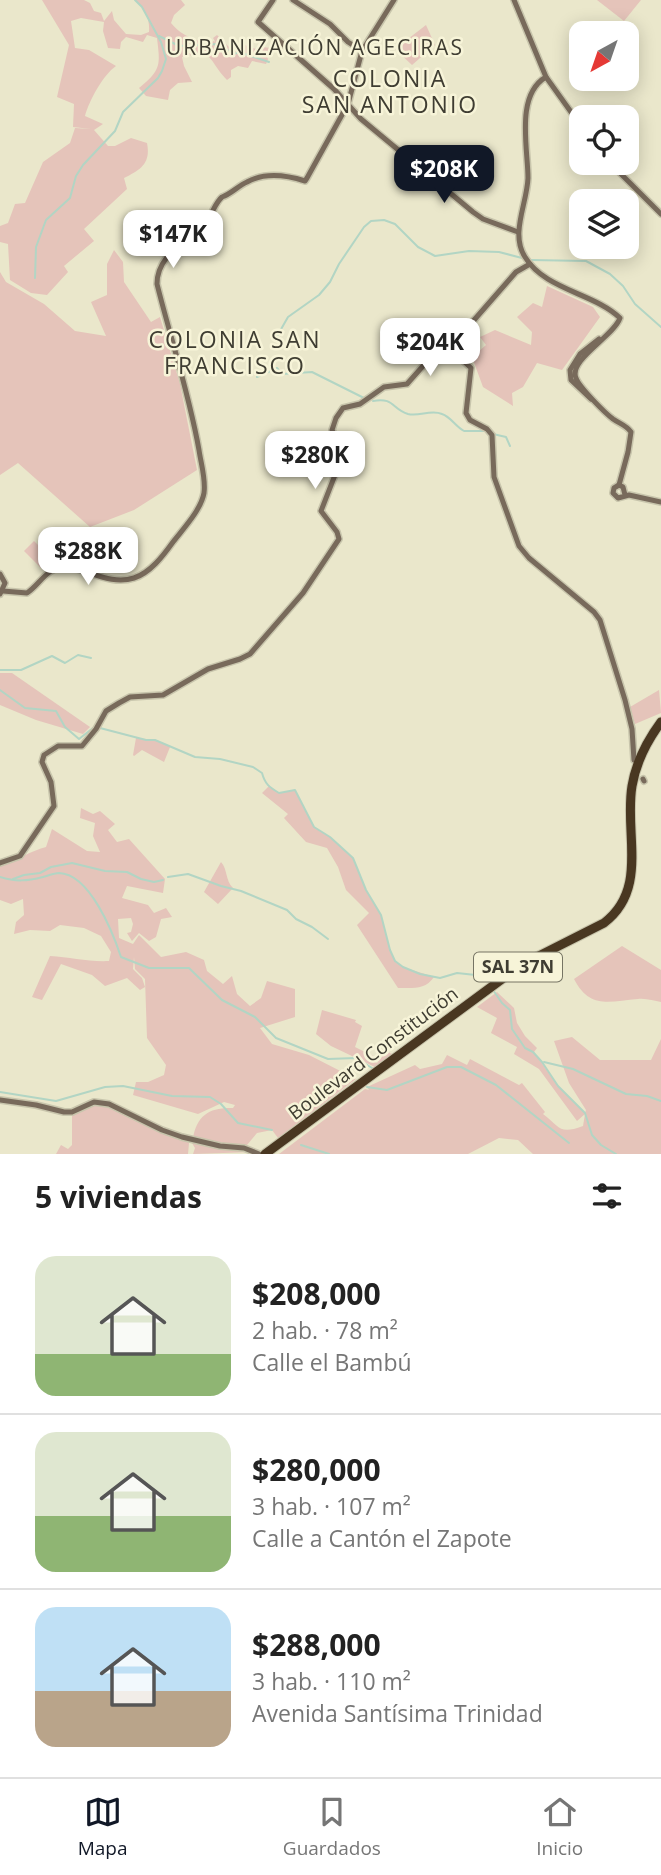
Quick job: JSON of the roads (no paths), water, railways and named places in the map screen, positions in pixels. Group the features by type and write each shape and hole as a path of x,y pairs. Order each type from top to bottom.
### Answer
{"highway":[{"name":"Boulevard Constitución","path":"265,1154 521,965 604,923 615,913 625,899 631,880 630,806 634,777 644,748 661,722"},
{"name":"Boulevard Constitución","path":"273,1154 509,978 538,960 605,927 620,914 629,901 635,882 636,786 645,757 661,729"}],"street":[{"path":"273,0 258,22 334,89 367,124 478,216 518,232"},
{"path":"293,0 330,24 348,42 362,51"},
{"path":"0,574 5,583 1,593 27,593 50,572 62,567 71,567 111,581 125,581 138,577 166,552 201,500 204,491 194,422 157,277 162,262 203,225 222,197 250,180 278,175 305,181 348,104 362,51 394,0"},
{"path":"514,0 546,76 569,110"},
{"path":"546,76 536,85 528,104 525,129 528,179 518,232 521,248 530,264 559,284 619,316 618,323 575,368 576,378 583,390"},
{"path":"334,89 343,93 352,89"},
{"path":"622,175 661,214"},
{"path":"0,863 20,856 54,808 51,782 42,762 43,756 58,746 82,746 106,711 130,697 167,694 208,668 240,659 253,651 303,593 339,539 337,531 321,511 342,457 342,450 332,432 336,418 344,407 360,404 384,387 407,384 430,357 453,343 516,272 530,264"},
{"path":"609,311 613,321 608,331 585,349 570,367 571,380 612,419 627,426 631,432 624,489 661,502"},
{"path":"453,343 456,353 471,368 466,415 492,435 494,477 521,550 600,620 625,700 632,729 635,760"},
{"path":"0,1100 64,1112 72,1112 94,1102 109,1104 182,1137 220,1146 244,1148 259,1154"}],"waterway":[{"path":"35,278 36,247 46,220 70,198 76,176 115,131 123,112 162,71 166,59 161,42 142,7 135,0"},
{"path":"159,36 179,46 218,44 234,54 239,52 269,62"},
{"path":"276,338 288,317 319,295 330,282 339,264 371,221 384,220 395,224 418,247 435,256 469,251 499,252 522,258"},
{"path":"531,260 586,261 610,274 623,286 635,304 661,327"},
{"path":"257,377 277,368 282,374 312,372 364,398"},
{"path":"373,401 389,402 408,414 445,415 464,431 485,431"},
{"path":"493,434 506,437 510,446"},
{"path":"0,670 21,670 52,656 65,663 78,655 91,658"},
{"path":"0,690 25,708 56,711 65,727 79,739 93,728"},
{"path":"100,728 155,740 195,757 220,759 253,767 262,773 268,785 279,793 295,790 314,827 330,837 353,858 366,890 381,915 395,961 420,974 440,978 457,973 494,979"},
{"path":"13,879 72,863 105,871 127,872 154,882 163,880"},
{"path":"0,877 22,880 57,873 70,876 81,883 99,906 121,957 149,968 189,968 222,1000 255,1017 276,1038 328,1059 356,1058 372,1068"},
{"path":"168,877 188,874 241,891 287,910 296,919 328,939"},
{"path":"493,990 510,1010 512,1029 525,1048 533,1052 558,1086 585,1113 592,1135 601,1145 616,1154"},
{"path":"544,1062 573,1069 626,1094 647,1096 661,1101"},
{"path":"367,1087 387,1090 447,1067 461,1067 496,1085 569,1143"},
{"path":"0,1092 56,1101 105,1087 123,1086 172,1096 210,1097 221,1104 238,1123 272,1130"},
{"path":"301,1145 329,1154"}],"district":[{"name":"URBANIZACIÓN AGECIRAS","path":"315,48"},
{"name":"COLONIA SAN ANTONIO","path":"390,92"},
{"name":"COLONIA SAN FRANCISCO","path":"235,353"}]}
